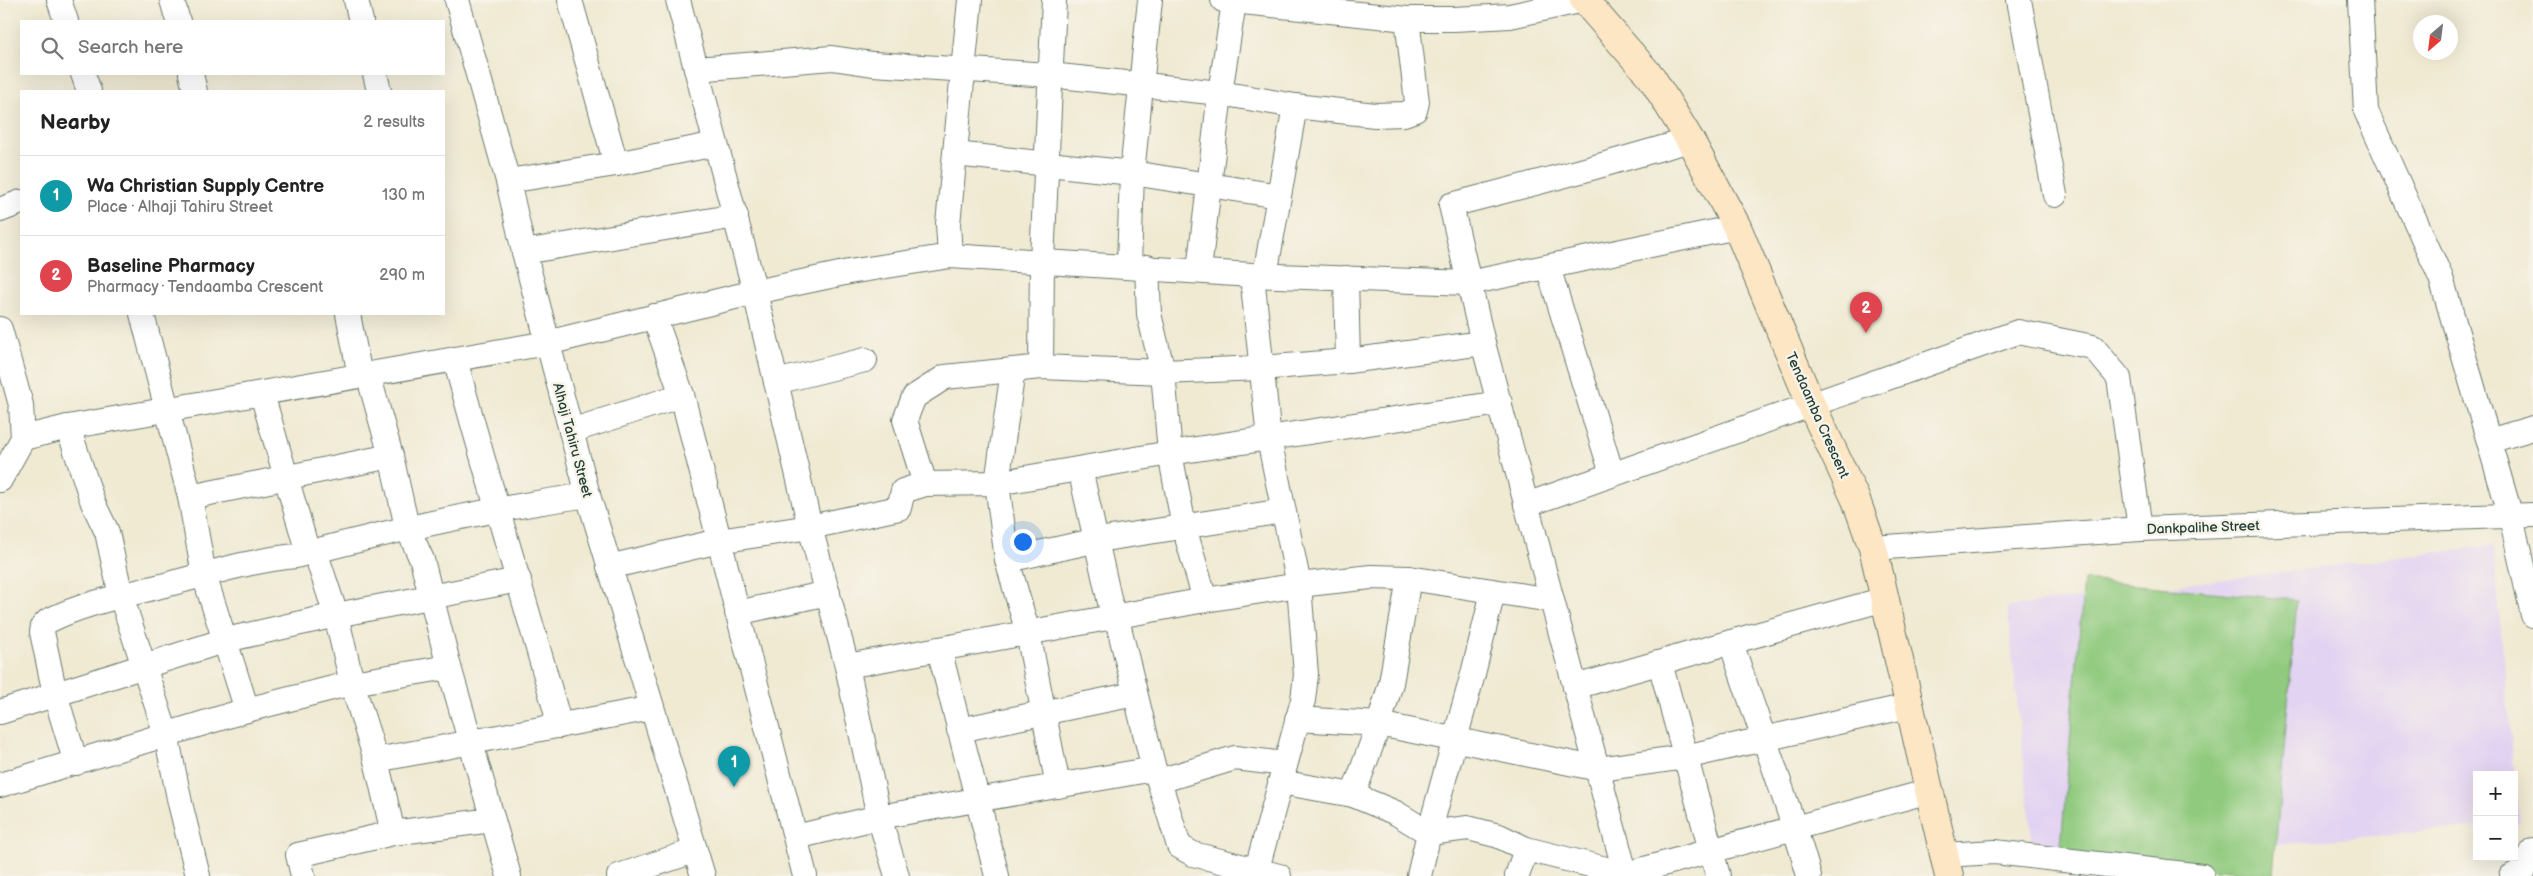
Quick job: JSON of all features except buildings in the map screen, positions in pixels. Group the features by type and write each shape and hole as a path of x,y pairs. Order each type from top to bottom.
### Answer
{"street":[{"path":"59,0 66,20"},
{"path":"172,0 178,20"},
{"path":"356,0 361,20"},
{"name":"Alhaji Tahiru Street","path":"457,0 508,181 547,343 588,495 703,876"},
{"path":"570,0 616,164"},
{"path":"678,0 736,216 810,527 847,666 879,817 897,876"},
{"path":"950,256 948,224 970,0"},
{"path":"1041,367 1042,261 1054,0"},
{"path":"1150,0 1132,173 1138,266 1163,372 1170,452 1184,527 1205,600"},
{"path":"1199,270 1229,1 1407,19 1510,16 1584,0"},
{"name":"Tendaamba Crescent","path":"1584,0 1652,78 1690,140 1737,227 1811,404 1856,500 1874,548 1908,706 1947,866"},
{"path":"2019,0 2055,195"},
{"path":"2360,0 2366,111 2441,278 2489,441 2522,516 2533,615"},
{"path":"696,69 832,58 873,64 1050,75 1220,93 1295,106 1375,115 1404,114 1415,110 1417,102 1407,19"},
{"path":"83,75 89,90"},
{"path":"191,75 195,90"},
{"path":"375,75 379,90"},
{"path":"1080,470 1098,540 1114,616 1156,775 1176,840 1180,846 1194,854 1264,874 1283,773 1303,700 1306,675 1299,585 1269,439 1260,368 1258,275 1279,196 1295,106"},
{"path":"1626,875 1599,769 1526,505 1484,344 1451,205 1690,140"},
{"path":"508,181 616,164 716,144"},
{"path":"954,154 1046,162 1132,173 1209,187 1279,196"},
{"path":"0,210 20,202"},
{"path":"524,252 736,216"},
{"path":"23,438 68,427 169,411 547,343 755,292 849,272 950,256 1138,266 1258,275 1469,283 1737,227"},
{"path":"1548,267 1612,474"},
{"path":"1346,278 1348,361"},
{"path":"142,315 190,497 204,575 247,710"},
{"path":"348,315 364,375 391,456 407,528 422,560 449,668 509,876"},
{"path":"654,316 682,395 755,687 805,876"},
{"path":"0,329 21,405 23,438 0,480"},
{"path":"1526,505 2018,332 2093,348 2119,378 2140,529"},
{"path":"925,484 905,420 914,397 945,377 1041,367 1163,372 1260,368 1348,361 1484,344"},
{"path":"455,359 495,508 519,580 560,726"},
{"path":"776,382 866,360"},
{"path":"1013,370 997,483 1007,560 1028,632 1058,786"},
{"path":"262,394 285,477 336,615 352,683 376,760 393,833"},
{"path":"571,431 682,395"},
{"path":"609,567 719,541 810,527 898,508 903,491 925,484 997,483 1080,470 1170,452 1269,439 1500,403"},
{"path":"68,427 93,503 107,532 121,596 166,734 180,803 191,874"},
{"path":"2489,441 2533,428"},
{"path":"190,497 391,456"},
{"path":"76,763 55,694 42,632 43,626 57,616 121,596 204,575 312,552 407,528 495,508 588,495"},
{"path":"1007,560 1098,540 1283,511"},
{"name":"Dankpalihe Street","path":"1874,548 2140,529 2522,516"},
{"path":"847,666 1205,600 1299,585 1371,578 1409,578 1551,600"},
{"path":"1353,795 1380,724 1391,683 1409,578"},
{"path":"0,712 226,640 336,615 519,580"},
{"path":"1419,876 1429,833 1456,740 1493,592"},
{"path":"738,613 828,593"},
{"path":"1575,687 1885,600"},
{"path":"1731,642 1762,739 1796,828 1809,876"},
{"path":"939,649 997,876"},
{"path":"1660,663 1718,876"},
{"path":"0,784 76,763 247,710 352,683 449,668"},
{"path":"959,730 1045,714 1135,694"},
{"path":"1297,719 1380,724 1599,769 1685,757 1908,706"},
{"path":"376,760 652,708"},
{"path":"796,837 879,817 1058,786 1156,775 1235,758 1353,795 1396,813 1429,833 1468,828 1498,836 1526,848 1626,875 1930,791"},
{"path":"303,876 298,855 393,833 492,820"},
{"path":"1517,876 1526,848"},
{"path":"2512,876 2524,870 2533,850"},
{"path":"619,876 694,851"},
{"path":"1947,866 1995,852 2202,876"}],"shaded area":[{"path":"2493,545 2514,771 2473,771 2473,827 2035,866 2007,607"}],"green space":[{"path":"2084,580 2297,600 2273,875 2060,856"}],"place":[{"name":"Baseline Pharmacy","path":"1866,333"},
{"name":"Wa Christian Supply Centre","path":"734,787"}]}
